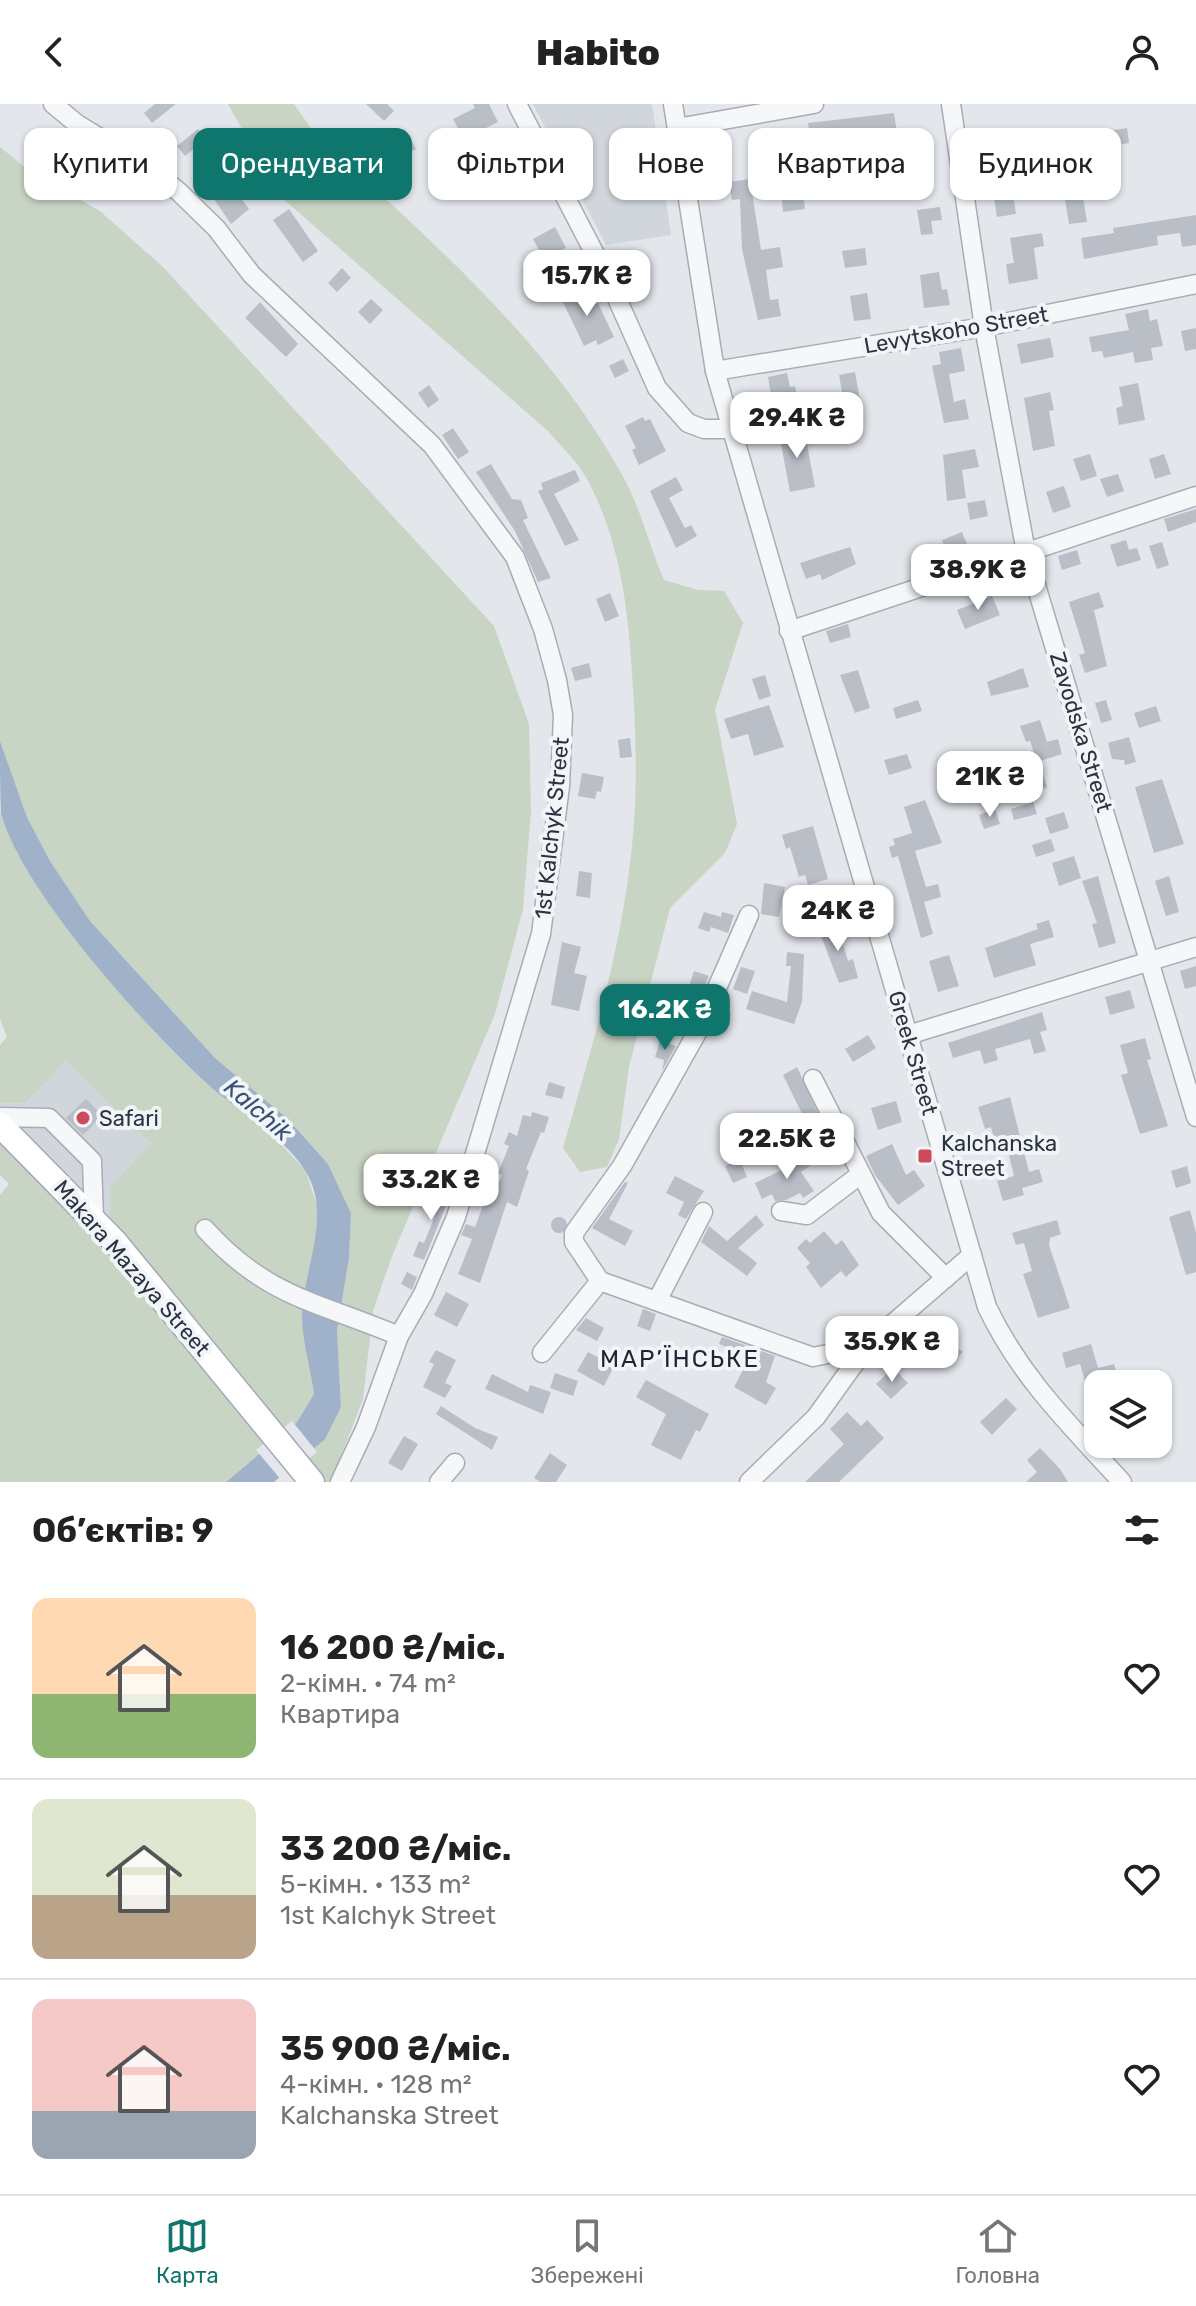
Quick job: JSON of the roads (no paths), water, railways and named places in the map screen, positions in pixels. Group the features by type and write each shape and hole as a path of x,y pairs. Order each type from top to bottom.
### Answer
{"main road":[{"name":"Makara Mazaya Street","path":"0,1125 94,1219 312,1482"}],"street":[{"name":"1st Kalchyk Street","path":"53,104 77,124 152,170 179,192 216,228 252,275 432,445 515,557 543,629 557,680 563,715 560,786 541,934 456,1217 423,1294 399,1336 366,1427 340,1482"},
{"path":"517,104 611,285 657,388 688,423 704,429 730,429"},
{"name":"Greek Street","path":"673,104 677,128"},
{"path":"677,128 814,104"},
{"name":"Zavodska Street","path":"951,104 984,327 1026,552 1196,1117"},
{"name":"Greek Street","path":"688,200 715,371 730,429 987,1307 1007,1349 1034,1386 1122,1482"},
{"name":"Levytskoho Street","path":"715,371 984,327 1196,284"},
{"path":"789,631 1196,496"},
{"path":"749,915 699,1029 622,1166 574,1233 574,1242 600,1281 658,1299 813,1357 867,1346"},
{"path":"908,1035 1196,947"},
{"path":"813,1079 889,1223 946,1278"},
{"path":"0,1117 49,1118 92,1161 94,1219"},
{"path":"781,1211 807,1215 861,1174"},
{"path":"658,1299 703,1212"},
{"path":"205,1229 231,1257 294,1297 399,1336"},
{"path":"749,1482 816,1417 867,1346 972,1255"},
{"path":"542,1353 600,1281"},
{"path":"439,1482 455,1463"}],"water":[{"name":"Kalchik","path":"0,741 27,817 50,861 90,921 215,1058 287,1118 328,1164 351,1213 349,1258 337,1331 341,1407 325,1439 274,1482 226,1482 297,1422 314,1394 302,1316 317,1222 313,1186 286,1147 218,1093 161,1038 127,1002 62,922 14,845 1,813"}],"place":[{"name":"Safari","path":"83,1118"},
{"name":"Kalchanska Street","path":"925,1156"}],"district":[{"name":"МАР’ЇНСЬКЕ","path":"680,1359"}]}
